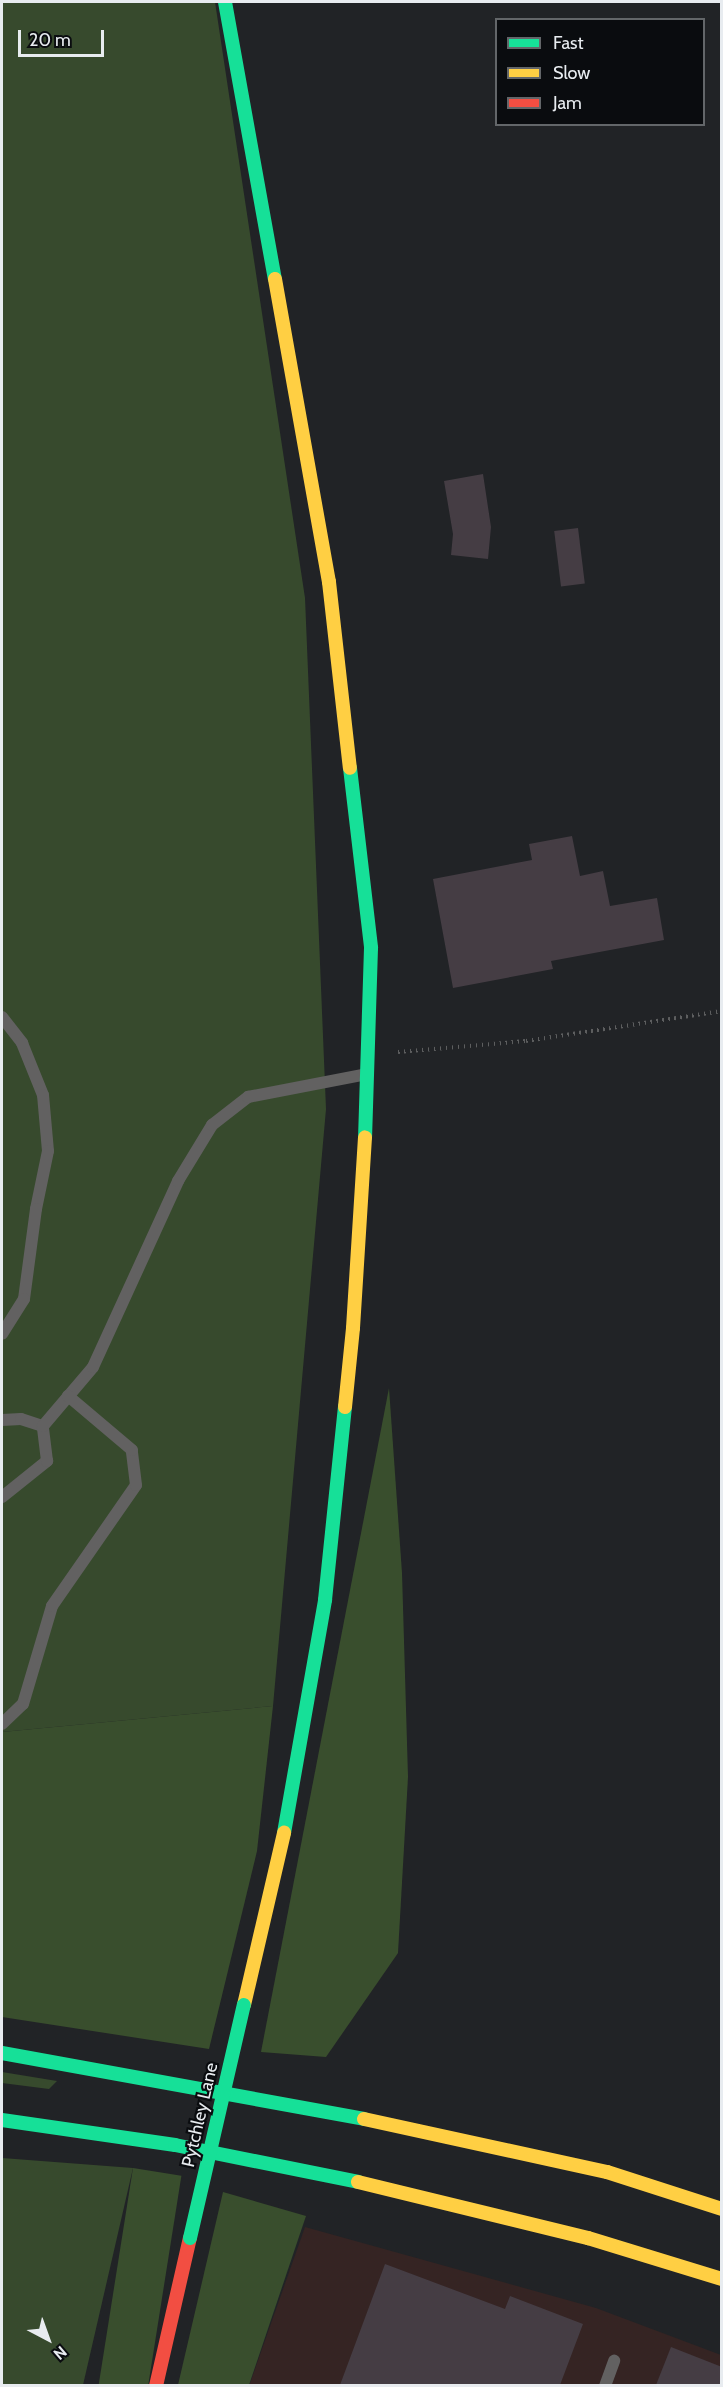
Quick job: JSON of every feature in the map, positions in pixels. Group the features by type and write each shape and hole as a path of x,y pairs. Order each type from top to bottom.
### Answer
{"main road":[{"name":"Pytchley Lane","path":"156,2385 280,1853 326,1588 353,1328 369,1074 371,948 329,582 225,2"},
{"path":"2,2053 386,2123 607,2172 722,2209"},
{"path":"2,2120 175,2145 375,2186 588,2238 722,2279"}],"lane":[{"path":"2,1017 22,1043 43,1095 48,1151 36,1209 24,1299 2,1334"},
{"path":"2,1497 47,1461 43,1426 93,1367 178,1181 212,1125 248,1097 369,1074"},
{"path":"2,1724 23,1704 52,1606 136,1485 132,1450 68,1396"},
{"path":"2,1420 21,1419 43,1426"},
{"path":"605,2385 614,2361"}],"path":[{"path":"369,1055 526,1041 722,1011"}],"shaded area":[{"path":"305,2227 596,2308 721,2355 721,2385 249,2386"}],"green space":[{"path":"2,2 215,2 305,598 326,1109 273,1706 2,1732"},
{"path":"389,1388 402,1573 408,1777 398,1953 326,2057 261,2052"},
{"path":"273,1706 257,1851 209,2049 2,2017 2,1732"},
{"path":"2,2072 57,2081 49,2089 2,2083"},
{"path":"2,2158 133,2168 83,2385 2,2385"},
{"path":"133,2168 181,2176 148,2386 98,2386"},
{"path":"223,2192 306,2216 249,2385 178,2385"}],"building":[{"path":"483,474 491,527 488,559 451,555 453,534 444,481"},
{"path":"578,528 585,584 561,587 554,531"},
{"path":"572,836 580,876 603,871 610,906 657,898 664,940 551,961 553,969 453,988 433,879 532,860 529,844"},
{"path":"385,2264 505,2309 510,2296 583,2324 560,2385 340,2385"},
{"path":"671,2347 722,2367 722,2385 656,2385"}],"traffic: fast":[{"path":"225,2 275,279"},
{"path":"350,768 371,948 365,1137"},
{"path":"284,1833 325,1600 345,1407"},
{"path":"190,2238 244,2005"},
{"path":"2,2053 364,2119"},
{"path":"2,2120 175,2145 358,2182"}],"traffic: slow":[{"path":"275,279 329,582 350,768"},
{"path":"345,1407 353,1328 365,1137"},
{"path":"244,2005 284,1833"},
{"path":"364,2119 607,2172 722,2209"},
{"path":"358,2182 588,2238 722,2279"}],"traffic: jam":[{"path":"156,2386 190,2238"}]}
